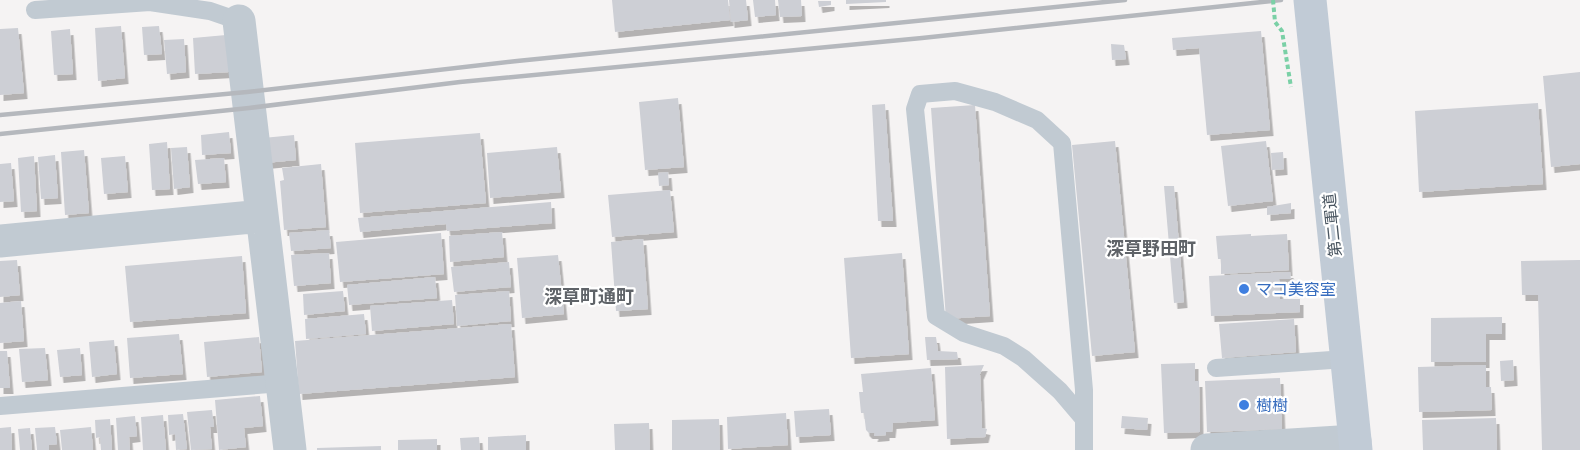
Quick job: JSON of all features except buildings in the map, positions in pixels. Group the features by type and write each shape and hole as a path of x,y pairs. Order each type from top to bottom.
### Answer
{"street":[{"name":"第二軍道","path":"1311,13 1355,446"},
{"path":"239,21 290,450"},
{"path":"0,241 262,216"},
{"path":"1207,450 1355,446"}],"lane":[{"path":"35,10 150,2 210,11 239,21"},
{"path":"1083,418 1060,391 1023,358 1004,346 964,333 936,316 915,109 920,94 954,91 995,102 1037,120 1062,143 1084,390 1084,450"},
{"path":"1216,368 1346,359"},
{"path":"0,406 282,383"}],"path":[{"path":"1273,0 1275,22 1282,32 1291,87"}],"railway":[{"path":"0,115 247,92 517,61 1125,0"},
{"path":"0,134 249,108 460,82 922,38 1281,0"}],"place":[{"name":"マコ美容室","path":"1244,289"},
{"name":"樹樹","path":"1244,405"}],"district":[{"name":"深草野田町","path":"1151,249"},
{"name":"深草町通町","path":"589,297"}]}
